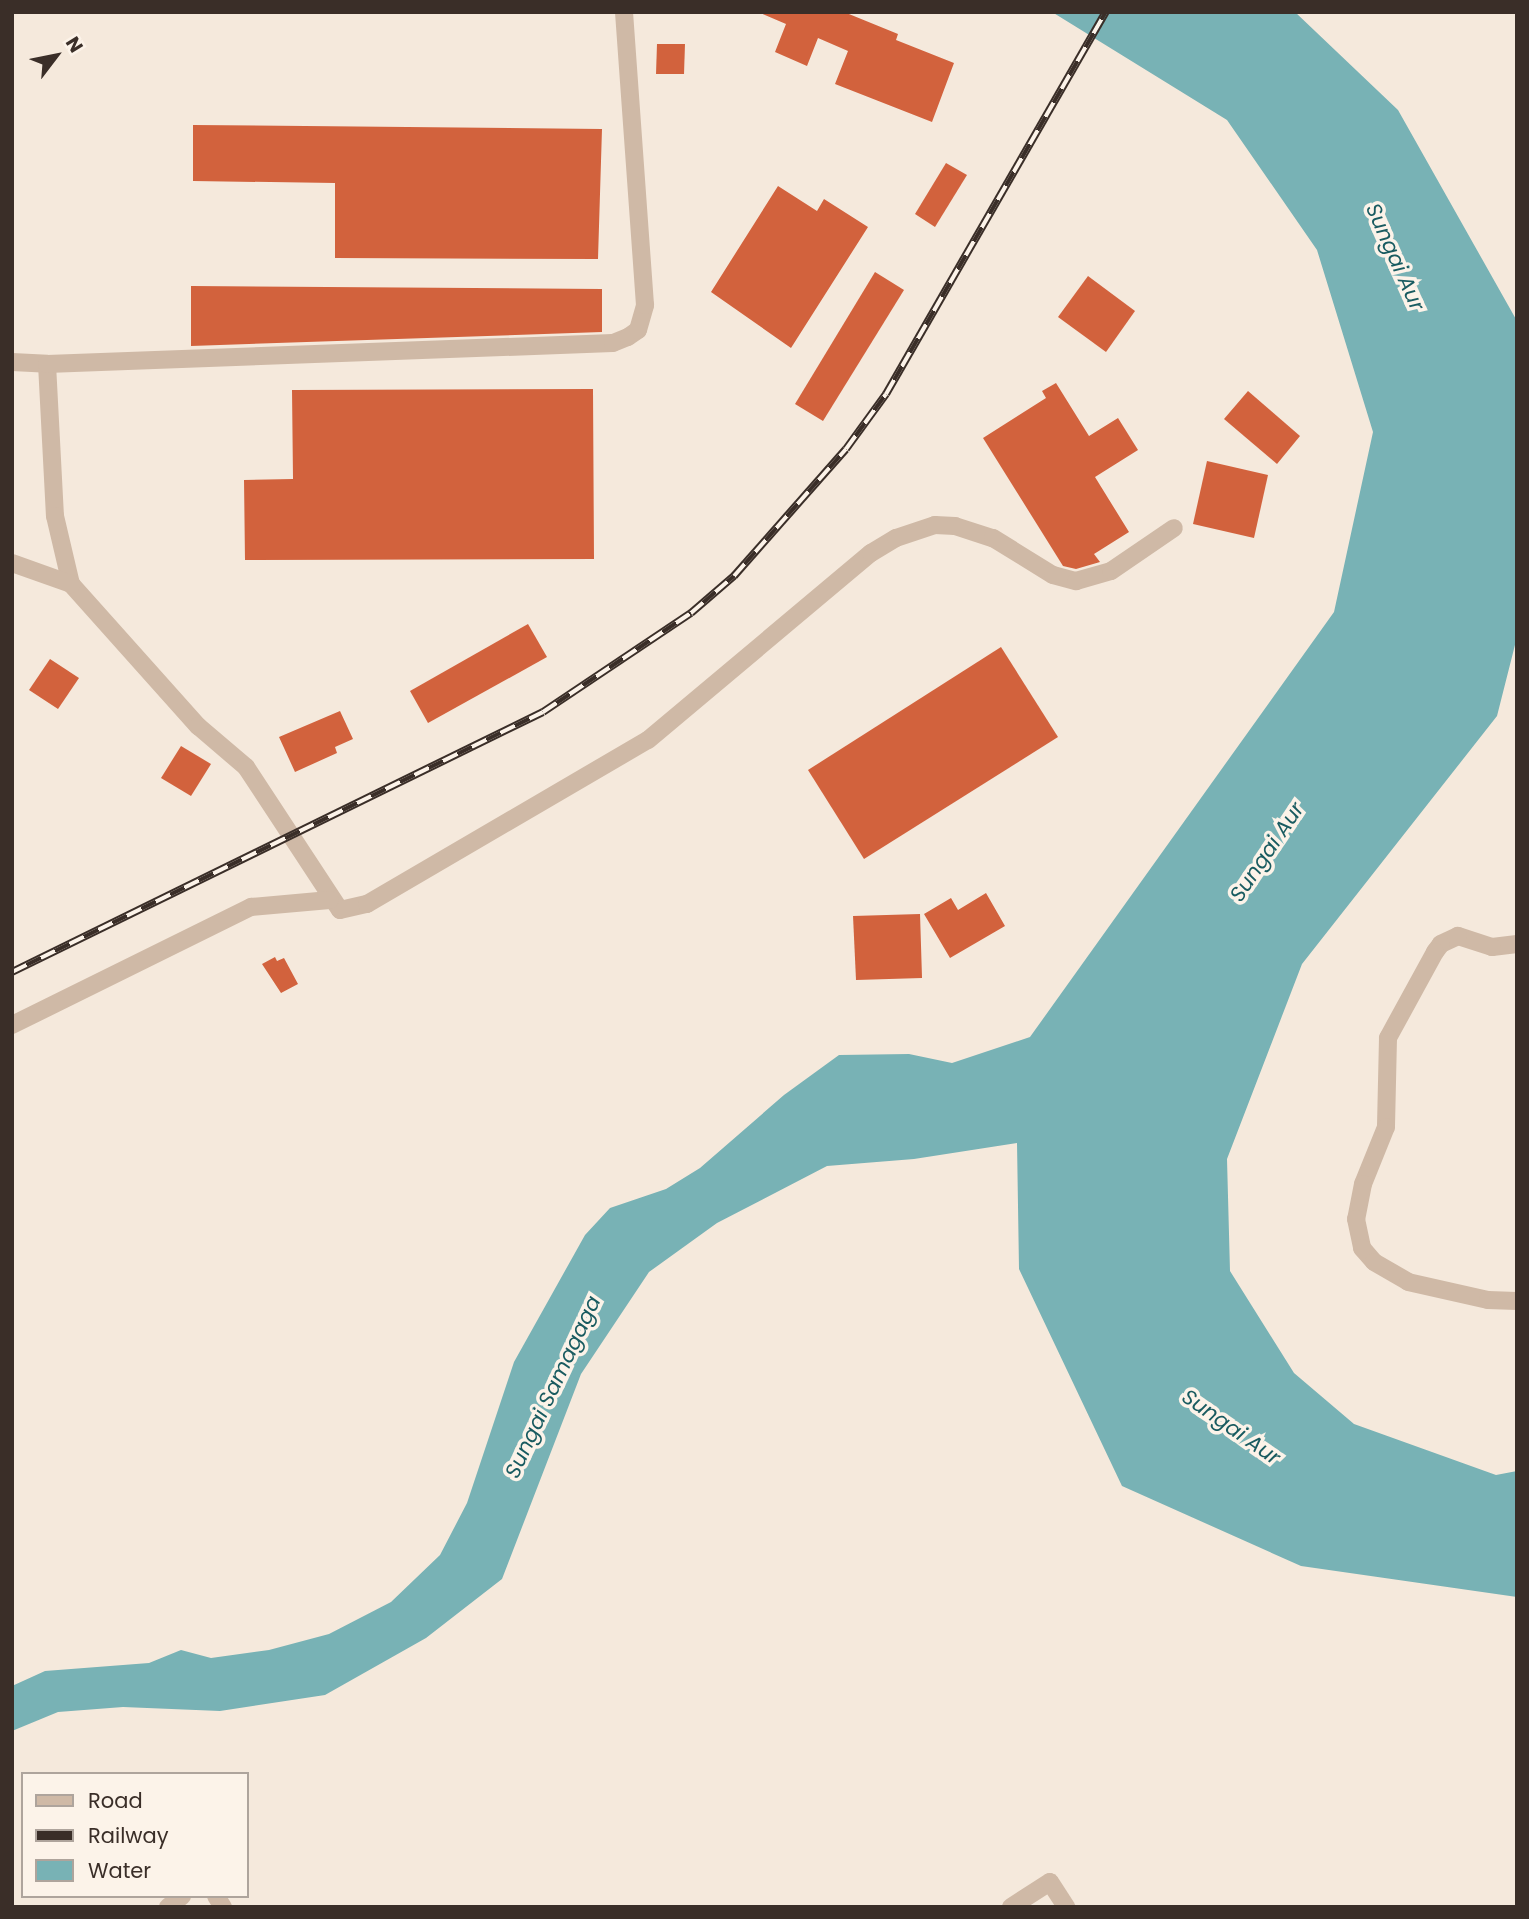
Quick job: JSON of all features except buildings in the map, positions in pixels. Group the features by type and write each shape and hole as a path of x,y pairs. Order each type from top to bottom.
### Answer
{"street":[{"path":"12,362 47,364 613,343 628,337 638,330 645,305 624,12"},
{"path":"47,364 55,516 61,556 71,584 198,726 246,767 330,900 340,910 367,904 648,740 871,553 896,538 935,525 955,526 993,538 1053,575 1076,582 1111,571 1174,528"},
{"path":"12,563 71,584"},
{"path":"12,1025 251,907 330,900"},
{"path":"1517,944 1492,947 1458,936 1441,944 1435,952 1388,1038 1387,1127 1363,1184 1356,1219 1362,1248 1374,1262 1408,1282 1475,1298 1517,1301"},
{"path":"1011,1907 1050,1882 1066,1907"}],"water":[{"path":"1052,12 1295,12 1398,110 1517,321 1517,637 1497,716 1302,964 1227,1159 1230,1271 1294,1373 1354,1424 1496,1475 1517,1471 1517,1597 1301,1566 1122,1486 1019,1269 1017,1143 914,1159 827,1166 717,1223 649,1272 581,1374 502,1579 426,1638 325,1695 220,1711 123,1707 58,1712 12,1731 12,1686 45,1671 149,1663 181,1650 211,1658 269,1650 329,1634 391,1602 440,1555 467,1503 514,1362 585,1235 610,1208 666,1189 700,1168 784,1095 839,1055 909,1054 952,1063 1030,1037 1334,612 1373,432 1317,250 1227,120"}],"railway":[{"path":"12,972 543,712 691,613 734,576 846,449 886,394 1106,12"}],"water label":[{"name":"Sungai Aur","path":"1395,257"},
{"name":"Sungai Aur","path":"1267,852"},
{"name":"Sungai Samagaga","path":"553,1387"},
{"name":"Sungai Aur","path":"1231,1427"}]}
